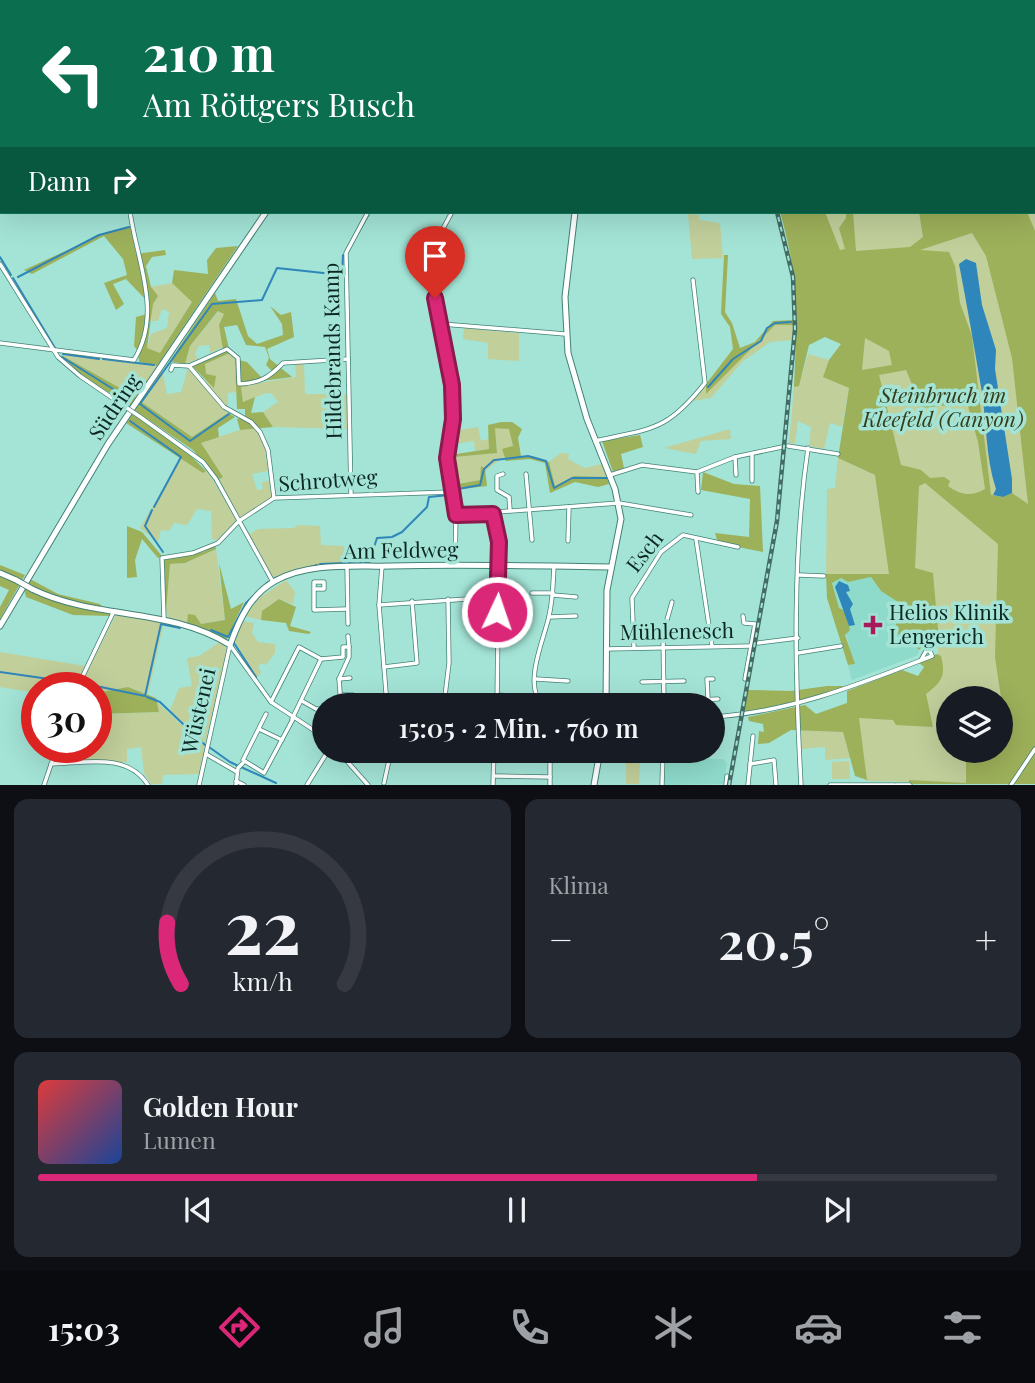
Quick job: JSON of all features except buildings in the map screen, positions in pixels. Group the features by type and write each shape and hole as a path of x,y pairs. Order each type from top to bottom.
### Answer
{"street":[{"path":"0,343 131,360 139,353 147,334 149,306 130,214"},
{"name":"Südring","path":"0,626 108,444 265,214"},
{"name":"Hildebrands Kamp","path":"351,495 346,253 367,214"},
{"path":"451,214 427,258 452,385 453,419 447,458 456,515 455,565"},
{"path":"575,214 565,297 565,334 572,371 595,441 620,503 620,532 607,590 606,693"},
{"path":"0,264 52,350 68,368 203,462 273,582"},
{"path":"595,441 653,430 687,405 705,383 693,281"},
{"path":"441,324 565,334"},
{"path":"171,370 173,365 189,366 227,349 238,358 239,384 253,384 270,377 281,365 290,362 348,359"},
{"path":"189,366 224,407 251,422 260,432 268,450 274,498"},
{"path":"788,446 808,447 838,454"},
{"path":"610,475 642,465 697,472 735,457 782,447"},
{"path":"801,785 797,705 799,575 802,486 808,447"},
{"path":"752,454 752,481"},
{"path":"735,457 736,475"},
{"path":"697,472 698,492"},
{"path":"503,474 497,475 497,490 509,497 510,510"},
{"path":"526,474 532,540"},
{"name":"Schrotweg","path":"164,620 162,558 211,546 239,521 274,498 451,492"},
{"path":"456,515 620,503 691,514"},
{"path":"568,541 569,507"},
{"path":"493,514 499,542 500,565 497,597 497,693"},
{"name":"Esch","path":"634,648 632,598 661,552 679,536 738,547"},
{"path":"696,539 712,646"},
{"name":"Am Feldweg","path":"230,645 240,617 273,582 313,569 455,565 611,567"},
{"path":"347,566 348,624"},
{"path":"382,566 379,605 385,693"},
{"path":"536,693 537,658 549,617 554,566"},
{"path":"0,573 66,603 164,620 207,631 230,645 271,702 312,730"},
{"path":"799,575 824,576"},
{"path":"314,589 314,610 347,609"},
{"path":"532,593 576,597"},
{"path":"379,605 497,597"},
{"path":"445,693 449,663 448,599"},
{"path":"384,667 417,663 412,601"},
{"path":"664,693 663,634 672,602"},
{"path":"85,672 114,611"},
{"path":"549,617 576,616"},
{"name":"Mühlenesch","path":"606,649 751,646 755,624 744,623 743,616"},
{"path":"340,693 339,679 349,657 348,636"},
{"path":"758,643 798,638"},
{"name":"Wüstenei","path":"199,785 230,645"},
{"path":"745,679 751,646"},
{"path":"798,653 841,646"},
{"path":"271,702 299,647 321,659 349,657"},
{"path":"343,657 343,648 349,647"},
{"path":"205,754 265,773 321,659"},
{"path":"725,715 797,705 921,660"},
{"path":"339,679 350,678"},
{"path":"536,679 568,681"},
{"path":"708,693 707,679 713,679"},
{"path":"642,682 684,681"},
{"path":"302,701 312,707"},
{"path":"244,785 236,783 240,767 266,714"},
{"path":"258,728 282,740"},
{"path":"748,785 753,736"},
{"path":"1011,785 1035,749"},
{"path":"750,764 774,760 776,785"},
{"path":"44,785 51,764 120,763 135,769 148,785"},
{"path":"307,785 321,763"},
{"path":"349,763 368,785"},
{"path":"384,783 388,763"},
{"path":"493,785 494,763"},
{"path":"550,763 550,785"},
{"path":"594,785 598,763"},
{"path":"662,785 663,763"},
{"path":"494,776 550,777"},
{"path":"726,785 727,776"},
{"path":"830,785 910,785"}],"shaded area":[{"name":"Helios Klinik Lengerich","path":"871,577 881,591 898,602 901,643 909,641 919,650 918,655 852,680 848,665 854,664 832,582 841,578 848,582"},
{"path":"665,763 727,763 724,784 664,785"}],"green space":[{"path":"688,214 699,215 699,220 720,223 723,258 692,259"},
{"name":"Steinbruch im Kleefeld (Canyon)","path":"781,214 1035,214 1035,750 1009,784 866,781 854,690 919,678 939,663 932,574 826,574 827,489 835,488 838,458 875,475 855,321 796,350 795,280"},
{"path":"781,214 826,214 840,250 845,249 839,228 846,214 853,214 856,251 910,247 923,237 919,214 1028,214 1035,231 1035,784 909,784 909,780 966,783 966,763 1013,763 1013,686 999,686 995,657 998,544 925,483 919,486 915,568 933,573 939,641 927,642 919,650 910,641 901,643 895,621 901,612 898,602 881,591 871,577 848,582 841,578 832,583 839,608 845,611 850,630 845,635 855,664 848,665 827,598 826,574 889,574 875,475 838,458 849,388 823,377 829,360 841,344 825,337 809,345 799,386 794,387 794,278","holes":["972,233 986,256 1012,358 1028,504 1012,493 1003,497 991,495 972,336 960,303 955,266 949,252 920,250","865,338 889,351 892,365 862,370","906,370 922,408 967,403 978,442 985,489 971,494 962,493 948,486 950,481 944,477 930,478 921,470 901,465 879,375"]},
{"path":"131,226 136,254 165,250 166,255 152,257 146,266 151,287 158,296 153,304 147,348 160,353 192,302 172,283 174,270 208,274 207,260 216,248 238,246 157,366 139,362 138,351 134,346 136,317 147,314 147,301 126,279 113,284 124,304 116,310 104,283 127,275 123,259 104,236 32,274 24,270 107,232"},
{"path":"724,255 728,255 725,312 732,323 740,348 755,342 773,321 794,320 794,325 775,325 706,394 706,384 733,349 730,327 721,314"},
{"path":"172,283 192,302 160,353 147,348 151,334 167,328 169,312 162,309 158,321 152,321 151,287"},
{"path":"215,293 218,301 236,299 248,336 257,344 283,335 282,324 270,306 281,315 291,312 294,337 267,349 270,359 292,377 246,383 248,386 241,387 243,402 255,397 251,413 263,412 273,427 240,430 237,419 245,416 245,409 237,409 235,359 247,362 261,377 273,372 266,365 269,358 265,347 246,345 237,325 224,327 230,353 205,364 206,374 216,376 214,388 192,366 223,350 219,325 224,314 218,311 190,346 185,364 170,361"},
{"path":"219,311 224,314 219,325 223,347 210,353 209,345 199,346 195,354 198,359 185,364 190,346"},
{"path":"775,325 794,325 792,340 770,342 742,362 711,398 693,401 706,384 706,393"},
{"path":"464,328 519,333 519,361 488,359 488,343 463,339"},
{"path":"230,353 235,359 237,392 228,393 228,409 206,384 205,364"},
{"path":"808,354 829,360 824,377 849,388 842,427 830,423 824,449 809,446 811,427 798,421 795,443 789,444 794,387 799,385"},
{"path":"61,355 157,366 136,397"},
{"path":"61,355 136,397 130,406 81,375"},
{"path":"295,363 304,363 305,394 348,394 348,429 273,427 263,412 278,402 272,394 266,393 243,402 241,386 296,377"},
{"path":"188,368 228,413 192,437 140,401 162,370 167,394 181,392"},
{"path":"140,401 192,437 228,413 235,417 218,428 219,437 201,443 223,477 218,480 193,450 134,410"},
{"path":"132,414 186,451 206,471 203,473 126,423"},
{"path":"512,422 522,429 518,438 521,456 532,456 549,462 555,486 574,476 607,477 609,484 598,487 575,482 550,493 545,463 530,459 506,461 502,449 513,446 509,429 495,428 497,453 454,457 458,484 480,480 481,466 485,469 487,486 454,490 450,455 489,449 488,425"},
{"path":"478,427 481,441 489,439 489,449 475,451 474,441 449,445 453,431"},
{"path":"495,427 510,429 513,447 487,470 480,480 458,484 454,457 497,453"},
{"path":"256,428 264,442 268,471 252,474 257,490 263,489 262,482 269,481 272,497 240,518 218,480 223,477 200,443 240,430"},
{"path":"730,429 731,439 701,441 696,454 664,448"},
{"path":"640,435 643,447 621,454 624,468 613,472 602,441"},
{"path":"561,453 569,454 568,459 585,468 602,464 607,477 574,476 555,486 549,462"},
{"path":"181,458 203,472 207,470 237,521 218,540 212,539 211,511 197,509 187,525 174,523 169,531 161,530 158,542 140,528"},
{"path":"703,472 734,484 760,486 763,552 718,543 715,533 749,537 750,499 701,490"},
{"path":"298,525 320,526 321,545 344,546 345,565 314,567 274,579 248,535 258,529 294,528"},
{"path":"127,526 142,532 162,556 158,558 142,539 135,560 137,577 127,578"},
{"path":"215,545 216,549 185,563 170,564 166,612 162,559 203,552"},
{"path":"216,549 225,620 200,624 188,615 187,623 169,619 166,612 170,564 185,563"},
{"path":"219,563 231,609 244,602 226,640 187,623 188,614 195,615 201,624 225,620"},
{"path":"0,565 25,575 0,619 0,607 9,590 0,586"},
{"path":"30,579 58,594 100,604 111,616 73,615 26,597 24,589"},
{"path":"286,580 295,592 293,604 279,599 262,611 261,620 245,616 259,598"},
{"path":"279,599 296,607 290,626 311,632 309,634 289,631 286,623 261,620 262,611"},
{"path":"116,614 164,622 148,694 128,687 112,690 112,672 87,672"},
{"path":"242,621 254,623 252,633 258,642 275,644 275,653 266,665 261,663 258,667 261,672 257,678 235,642"},
{"path":"221,641 227,649 205,744 170,710 179,688 192,686 187,658 199,656"},
{"path":"0,652 85,666 83,672 21,672 21,690 0,687"},
{"path":"937,654 941,656 943,674 936,686 926,694 933,727 896,725 893,720 859,718 867,780 855,776 843,732 791,730 769,743 758,744 759,731 764,732 763,724 749,721 748,717 805,705 816,714 847,703 847,691 902,670 918,676 924,667 918,662"},
{"path":"849,686 795,704 744,712 748,690 791,691"},
{"path":"128,687 156,698 159,712 112,713 112,690"},
{"path":"157,702 205,747 200,774 163,775 162,784 151,784 144,773 141,747 127,749 127,762 112,762 112,713 159,712"},
{"path":"801,730 843,732 850,758 825,760 825,747 802,749"},
{"path":"849,761 850,779 832,779 832,762"},
{"path":"626,763 640,763 639,784 626,784"}],"water":[{"path":"966,259 976,263 982,305 996,350 995,369 1012,479 1012,493 1003,497 993,495 996,489 990,464 983,400 959,264"},
{"path":"839,581 848,585 850,591 846,592 853,604 850,609 855,625 849,626 835,587"}],"waterway":[{"path":"357,235 369,214"},
{"path":"18,277 99,235 129,227"},
{"path":"229,414 190,441 140,404 212,304 262,300 277,268 342,275 343,255"},
{"path":"0,257 11,275"},
{"path":"13,278 55,348"},
{"path":"708,387 733,359 761,341 767,328 775,323 791,322"},
{"path":"63,354 99,359"},
{"path":"62,357 121,394"},
{"path":"103,359 154,365"},
{"path":"112,407 121,415"},
{"path":"130,421 181,457 154,507"},
{"path":"495,460 528,456 546,461 554,488 572,478 607,478"},
{"path":"453,490 480,485 484,469 494,460"},
{"path":"347,563 369,563 377,538 392,537 402,532 427,507 429,497 449,495"},
{"path":"152,510 145,526 163,552"},
{"path":"320,564 345,563"},
{"path":"275,578 317,565"},
{"path":"211,630 228,637 246,603 268,582"},
{"path":"112,689 145,696 161,624 180,628"},
{"path":"234,643 256,677"},
{"path":"0,672 21,675"},
{"path":"147,697 160,702 205,745"},
{"path":"209,747 230,762 276,783"}],"railway":[{"path":"729,785 777,521 795,329 793,277 777,214"}],"place":[{"name":"Helios Klinik Lengerich","path":"873,625"}],"route":[{"path":"435,298 452,385 453,419 447,458 451,492 456,515 493,514 497,527 500,565 497,612"}]}
